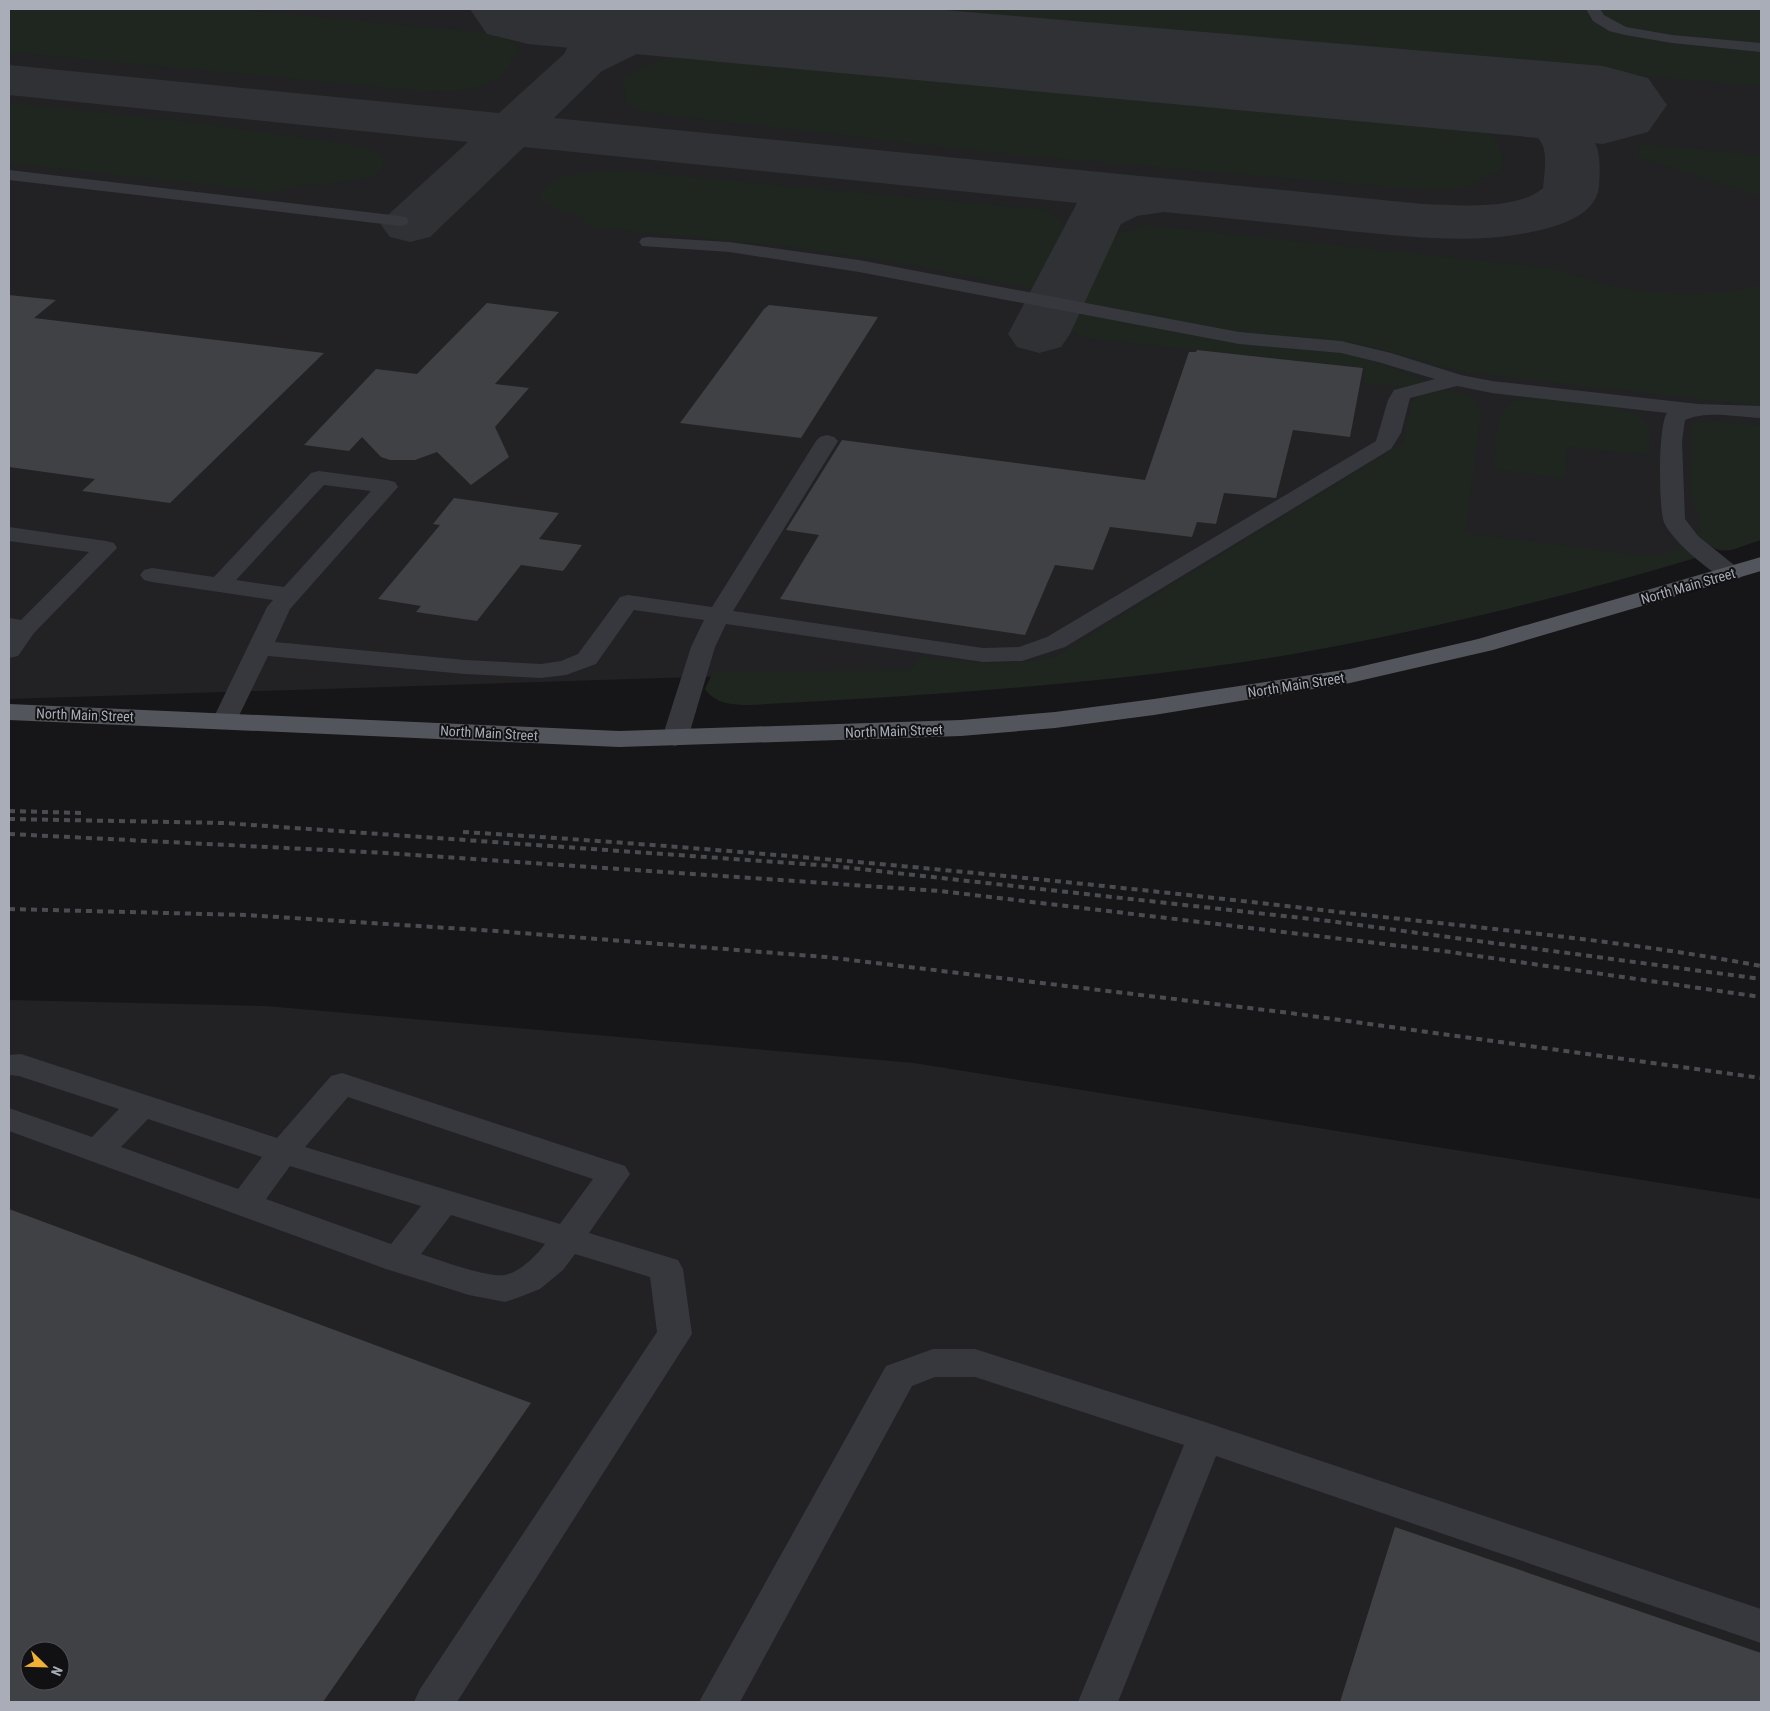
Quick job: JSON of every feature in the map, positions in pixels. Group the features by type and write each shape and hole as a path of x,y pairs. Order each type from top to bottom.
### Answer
{"main road":[{"name":"North Main Street","path":"9,712 619,739 970,727 1055,720 1154,707 1350,676 1484,645 1761,564"}],"lane":[{"path":"1592,9 1598,18 1614,28 1625,32 1761,48"},
{"path":"9,175 400,221"},
{"path":"648,242 729,247 859,266 1239,338 1341,347 1384,356 1457,380 1492,387 1697,410 1761,412"},
{"path":"260,648 484,669 554,671 578,664 587,659 628,602 983,655 1022,654 1043,648 1384,445 1389,438 1396,403 1401,394 1457,380"},
{"path":"1697,410 1681,413 1675,417 1672,441 1674,520 1690,541 1715,563 1732,573"},
{"path":"675,738 703,647 718,616 827,441"},
{"path":"219,585 319,478 387,486 279,607 225,721"},
{"path":"9,534 106,548 17,626 9,651"},
{"path":"152,576 290,595"},
{"path":"9,1065 21,1065 283,1152 666,1269 675,1334 434,1702"},
{"path":"9,1119 97,1152 244,1205 398,1260 469,1282 505,1289 528,1280 551,1261 614,1174 342,1084 283,1152 244,1205"},
{"path":"97,1152 142,1105"},
{"path":"398,1260 444,1200"},
{"path":"719,1702 899,1376 933,1363 975,1363 1205,1438 1761,1626"},
{"path":"1098,1702 1205,1438"}],"shaded area":[{"path":"9,9 1761,9 1761,528 1569,588 1286,647 945,669 9,699"},
{"path":"9,9 232,9 510,35 503,37 516,44 517,50 503,74 486,84 464,90 422,91 9,52"},
{"path":"861,9 1761,9 1761,86"},
{"path":"704,53 1403,117 1471,128 1494,136 1504,158 1501,171 1470,186 1423,190 1004,154 667,115 640,111 626,103 624,96 626,89 619,84 639,69 669,58"},
{"path":"9,103 199,123 353,145 379,153 383,164 379,172 355,181 300,186 273,192 9,163"},
{"path":"1639,144 1761,155 1761,196 1637,157"},
{"path":"598,171 628,171 1047,210 1072,231 1043,291 907,264 791,247 590,227 578,216 548,205 540,197 543,189 556,179 573,174"},
{"path":"1144,225 1553,268 1603,284 1656,292 1709,293 1761,285 1761,406 1470,373 1355,343 1243,334 1073,302 1104,238"},
{"path":"1088,315 1234,343 1348,354 1377,362 1429,382 1411,388 1363,383 1366,368 1085,338 1064,327 1063,323 1069,317"},
{"path":"1440,391 1462,392 1473,398 1480,409 1481,417 1465,533 1655,557 1682,547 1699,557 1600,585 1450,622 1350,644 1231,664 1025,687 750,705 719,701 705,689 713,672 911,670 919,656 954,661 1005,663 1039,660 1056,656 1403,443 1412,401 1423,393"},
{"path":"1537,397 1599,404 1631,413 1642,419 1649,428 1648,455 1568,447 1565,479 1493,469 1497,433 1505,407 1516,400"},
{"path":"1711,421 1761,425 1761,540 1732,550 1719,550 1703,542 1693,534 1702,529 1690,493 1692,426 1695,423"},
{"path":"9,1000 266,1006 914,1063 1761,1199 1761,1702 9,1702"}],"building":[{"path":"9,295 56,300 34,318 324,353 170,503 82,491 95,479 9,467"},
{"path":"487,303 559,312 495,384 529,388 495,427 509,457 471,485 437,452 415,460 390,460 381,457 362,437 349,451 304,445 376,369 417,374"},
{"path":"769,305 878,317 801,438 680,423 764,309"},
{"path":"1197,350 1363,368 1350,437 1293,430 1276,498 1224,493 1216,524 1197,522 1192,537 1110,527 1093,570 1055,565 1025,635 780,599 819,535 786,530 842,440 1145,480 1189,352 1196,352"},
{"path":"454,498 559,513 539,539 582,545 563,571 521,565 477,621 416,612 421,606 378,599 440,525 433,524"},
{"path":"9,1209 531,1403 323,1702 9,1702"},
{"path":"1395,1527 1761,1653 1761,1702 1340,1702"}],"taxiway":[{"path":"529,9 558,16 582,31 588,38 591,48 585,61"},
{"path":"585,61 626,41 672,30 719,27 765,30"},
{"path":"511,130 585,61"},
{"path":"9,80 511,130"},
{"path":"1164,195 1423,221 1478,222 1522,217 1542,212 1558,204 1569,194 1571,185 1571,150 1565,136 1556,127 1522,110 1501,104 1391,86"},
{"path":"410,225 511,130"},
{"path":"511,130 1164,195"},
{"path":"1039,334 1097,215 1120,203 1164,195"}],"runway":[{"path":"528,9 1603,105"}],"railway":[{"path":"9,811 84,813"},
{"path":"9,819 224,823 833,866 1329,921 1761,979"},
{"path":"463,832 792,856 1120,888 1497,929 1656,949 1761,966"},
{"path":"9,834 386,853 940,891 1443,951 1761,997"},
{"path":"9,909 246,915 496,931 826,957 1290,1013 1761,1078"}]}
